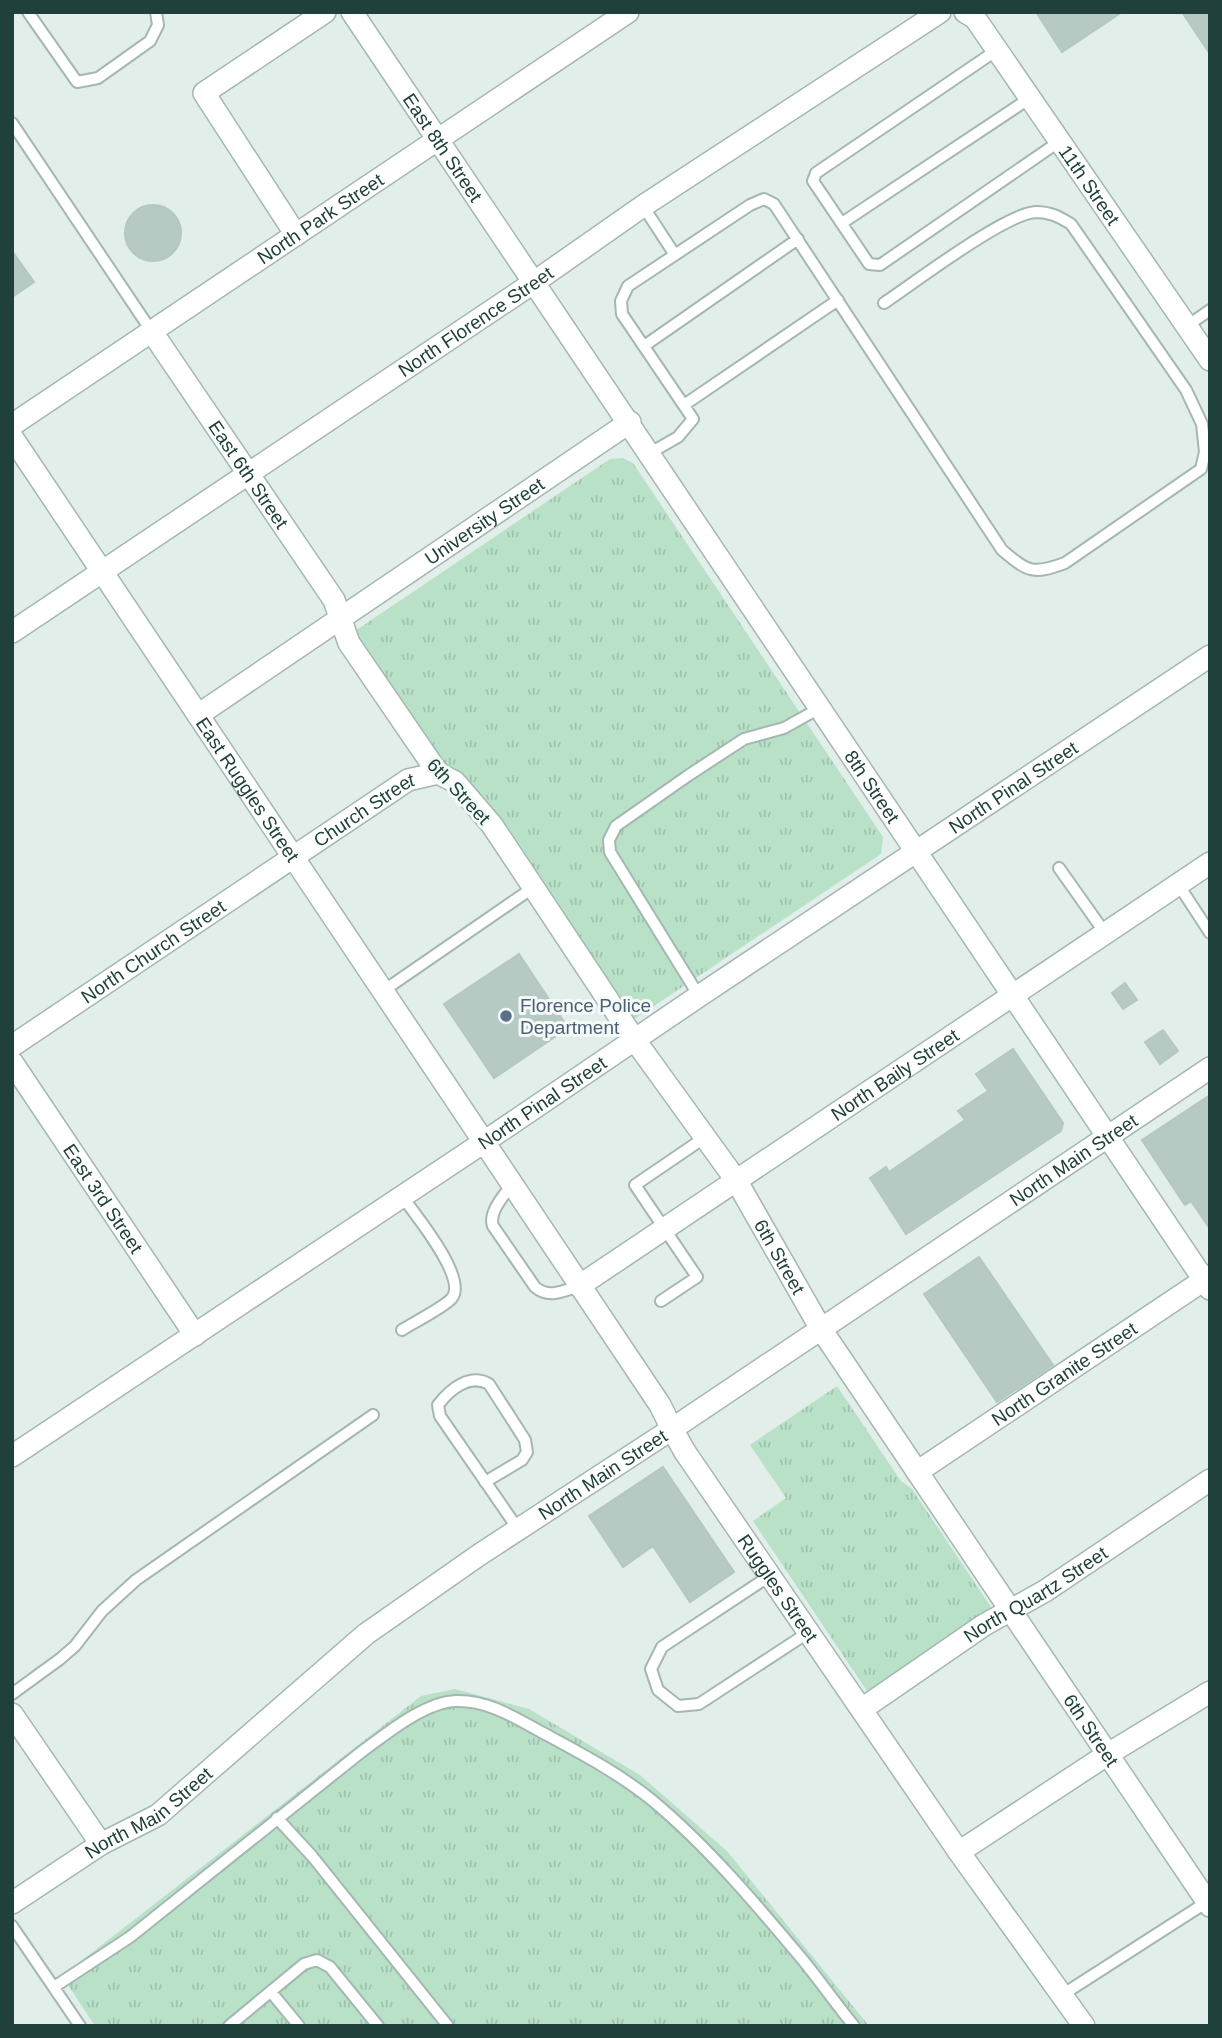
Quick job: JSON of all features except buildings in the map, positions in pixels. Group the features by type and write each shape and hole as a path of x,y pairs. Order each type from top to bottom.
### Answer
{"street":[{"path":"296,235 204,93 325,12"},
{"name":"East 8th Street","path":"352,12 533,283"},
{"name":"North Park Street","path":"12,425 628,12"},
{"name":"North Florence Street","path":"12,632 533,283 643,206 940,12"},
{"name":"11th Street","path":"965,12 975,18 1210,360"},
{"name":"8th Street","path":"533,283 650,453 1107,1137 1208,1282"},
{"name":"East 6th Street","path":"152,332 334,600 340,618"},
{"name":"University Street","path":"198,715 629,422"},
{"name":"East Ruggles Street","path":"12,437 484,1142"},
{"name":"6th Street","path":"340,618 349,643 438,773 455,782 492,825 634,1039 736,1181 821,1329 1209,1903"},
{"name":"North Pinal Street","path":"12,1457 916,851 1206,666"},
{"name":"Church Street","path":"294,858 408,780 438,773"},
{"name":"North Church Street","path":"12,1046 294,858"},
{"name":"North Baily Street","path":"579,1286 1210,863"},
{"name":"East 3rd Street","path":"12,1062 195,1335"},
{"name":"North Main Street","path":"12,1903 101,1844 158,1815 366,1634 518,1529 672,1429 1210,1068"},
{"name":"Ruggles Street","path":"484,1142 660,1405 685,1452 959,1852 1084,2026"},
{"name":"North Granite Street","path":"917,1472 1208,1282"},
{"name":"North Quartz Street","path":"862,1709 984,1626 1045,1591 1210,1480"},
{"path":"959,1852 1108,1754 1210,1692"},
{"path":"12,1714 101,1844"}],"lane":[{"path":"28,12 77,82 98,78 150,41 158,25 156,12"},
{"path":"997,50 816,173 813,181 869,264 880,265 1060,141"},
{"path":"842,223 1030,98"},
{"path":"12,123 152,332"},
{"path":"650,453 678,437 693,418 622,314 621,301 628,286 750,205 764,199 774,204 798,239 1002,550 1021,566 1043,571 1065,563 1201,469 1205,452 1202,424 1186,390 1071,224 1053,213 1033,212 995,229 884,303"},
{"path":"643,206 675,255"},
{"path":"644,346 798,239"},
{"path":"684,405 838,300"},
{"path":"1187,326 1210,310"},
{"path":"699,996 610,852 609,840 616,826 744,739 784,728 820,708"},
{"path":"1059,867 1105,933"},
{"path":"1178,884 1210,933"},
{"path":"383,991 534,887"},
{"path":"661,1301 697,1277 635,1185 704,1138"},
{"path":"512,1184 493,1213 493,1226 535,1287 543,1293 551,1294 579,1286"},
{"path":"401,1195 452,1269 456,1287 452,1298 402,1330"},
{"path":"485,1482 522,1460 527,1452 525,1440 489,1384 480,1379 470,1380 446,1395 438,1405 440,1416 485,1482 518,1529"},
{"path":"12,1694 60,1660 75,1646 102,1611 136,1580 373,1415"},
{"path":"771,1575 662,1647 651,1669 658,1690 678,1706 699,1704 809,1632"},
{"path":"54,1987 130,1937 369,1746 426,1710 456,1701 494,1708 607,1768 652,1800 725,1871 803,1960 854,2026"},
{"path":"277,1818 312,1856 448,2026"},
{"path":"1062,1995 1209,1903"},
{"path":"12,1926 80,2026"},
{"path":"229,2026 304,1965 317,1960 330,1967 378,2026"},
{"path":"271,1992 299,2026"}],"green space":[{"path":"623,458 633,463 883,837 881,854 636,1018 625,1018 352,633 610,459"},
{"path":"837,1386 901,1481 912,1489 991,1607 867,1691 753,1521 786,1498 750,1445"},
{"path":"455,1689 529,1709 640,1775 727,1851 869,2026 95,2026 62,1976 421,1696"}],"place":[{"name":"Florence Police Department","path":"506,1016"}]}
